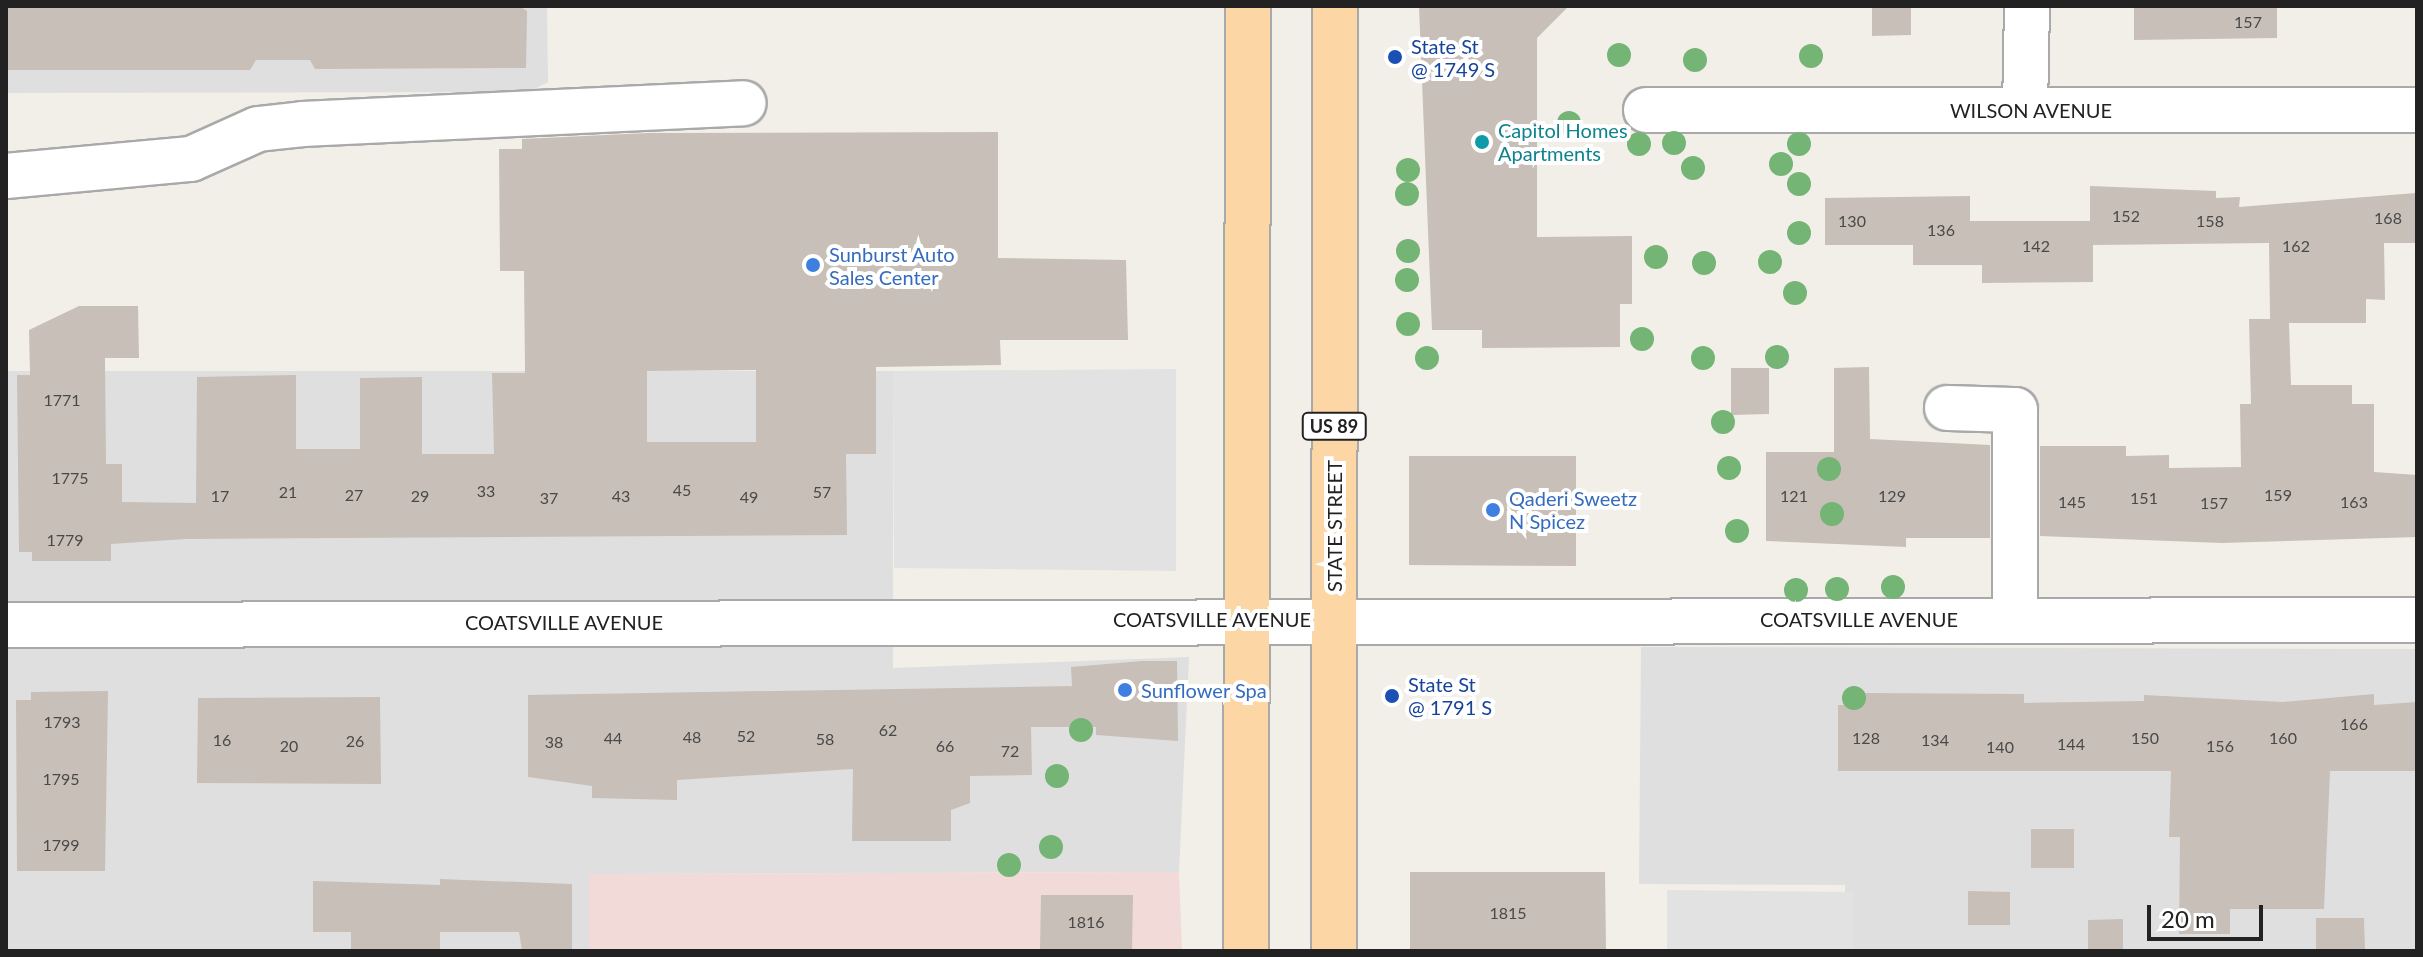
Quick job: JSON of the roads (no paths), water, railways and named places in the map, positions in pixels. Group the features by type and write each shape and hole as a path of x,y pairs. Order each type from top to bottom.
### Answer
{"main road":[{"path":"1246,951 1248,6"},
{"name":"STATE STREET","path":"1334,951 1335,6"}],"street":[{"path":"2025,110 2027,6"},
{"path":"6,176 191,159 258,129 303,124 743,103"},
{"name":"WILSON AVENUE","path":"1646,110 2417,110"},
{"path":"1947,408 2015,410 2015,618"},
{"name":"COATSVILLE AVENUE","path":"6,625 1247,617 2417,620"}],"place":[{"name":"State St @ 1749 S","path":"1395,57"},
{"name":"Capitol Homes Apartments","path":"1482,142"},
{"name":"Sunburst Auto Sales Center","path":"813,265"},
{"name":"Qaderi Sweetz N Spicez","path":"1493,510"},
{"name":"Sunflower Spa","path":"1125,690"},
{"name":"State St @ 1791 S","path":"1392,696"}]}
